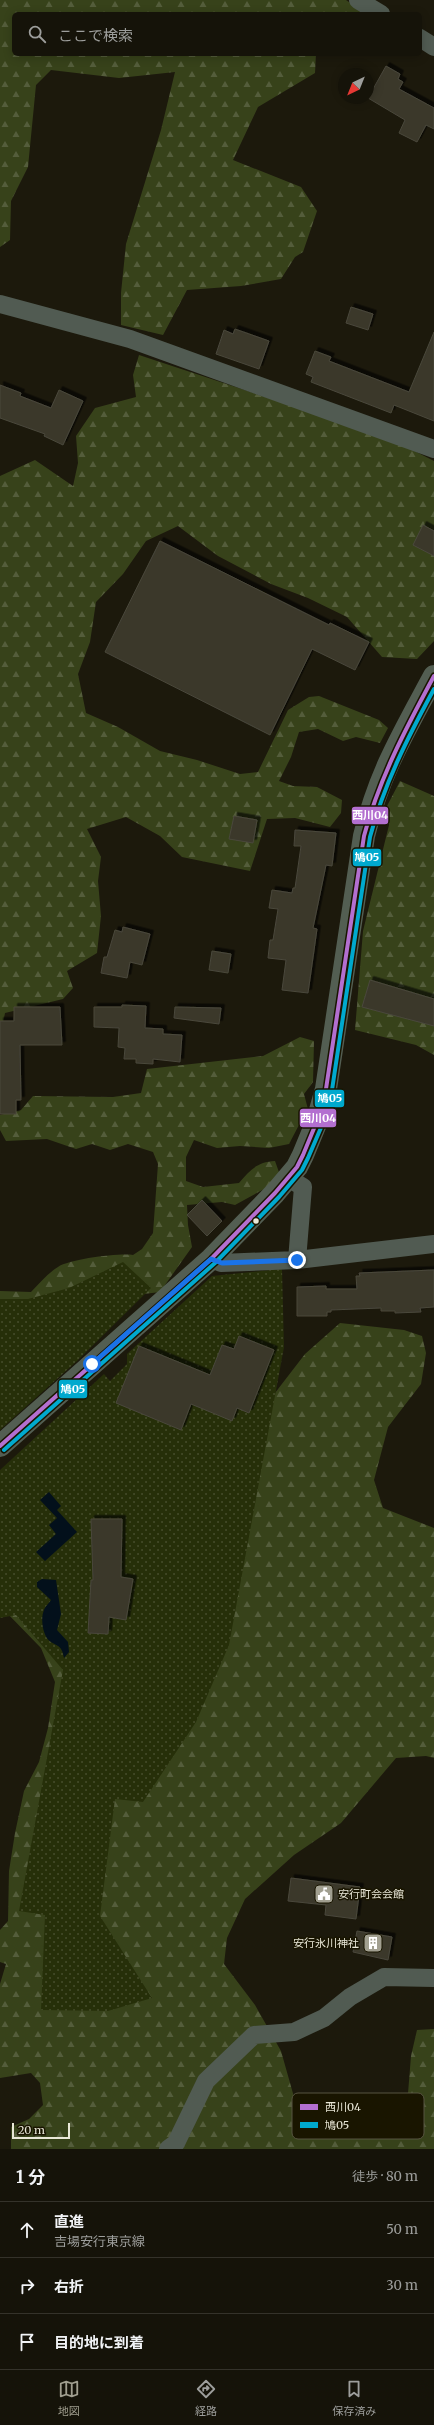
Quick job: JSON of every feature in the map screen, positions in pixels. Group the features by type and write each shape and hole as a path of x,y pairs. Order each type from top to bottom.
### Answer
{"main road":[{"path":"0,1446 211,1259 297,1167 310,1142 326,1089 364,836 373,799 390,756 434,676"}],"street":[{"path":"358,0 378,12"},
{"path":"422,39 434,47"},
{"path":"0,304 130,339 434,449"},
{"path":"288,1178 303,1187 297,1260"},
{"path":"211,1259 222,1263 297,1260 434,1244"},
{"path":"168,2149 176,2143 206,2081 254,2035 294,2032 324,2018 350,1997 384,1977 434,1978"}],"green space":[{"path":"0,0 346,0 363,12 12,12 12,56 316,56 315,73 258,107 233,160 301,187 317,211 303,252 295,257 281,279 241,286 187,290 163,335 121,325 121,293 126,244 161,130 175,72 119,78 51,70 36,85 28,167 11,201 10,240 0,247"},
{"path":"139,355 389,438 434,461 434,641 417,659 382,657 347,617 308,598 271,584 218,556 178,526 146,541 123,574 96,602 90,642 78,674 86,713 118,727 160,751 197,760 240,774 258,772 288,710 309,697 319,696 379,720 388,728 380,743 356,737 343,741 318,729 299,732 291,757 279,781 293,786 317,787 342,800 341,813 330,827 295,818 267,819 250,871 182,857 160,836 126,817 87,829 101,857 98,881 101,916 97,953 67,971 73,988 63,999 5,1013 0,1039 0,476 35,460 73,486 78,463 76,436 95,408 136,397 133,375"},
{"path":"400,781 434,796 434,1055 416,1045 355,1030 363,931 389,825 387,806"},
{"path":"300,1037 314,1041 313,1082 304,1094 309,1113 300,1123 289,1144 269,1148 240,1146 217,1148 194,1140 186,1157 186,1181 203,1187 239,1183 254,1168 263,1163 275,1161 280,1175 266,1188 235,1205 222,1202 187,1205 188,1225 192,1247 160,1292 111,1298 0,1428 0,1291 31,1292 51,1272 64,1264 95,1257 133,1255 142,1249 153,1233 158,1164 153,1152 128,1144 110,1150 92,1144 76,1149 47,1139 6,1141 0,1130 0,1115 21,1110 33,1096 113,1097 141,1093 147,1069 263,1056"},
{"path":"123,1262 151,1288 77,1361 0,1430 0,1299 28,1299 69,1288"},
{"path":"282,1269 284,1347 229,1645 196,1722 143,1802 115,1799 100,1916 152,1998 108,2011 41,2010 45,1915 19,1911 63,1670 16,1615 0,1618 0,1470 104,1374 110,1381 127,1364 127,1354 212,1276"},
{"path":"340,1323 404,1330 422,1336 426,1353 421,1384 388,1427 374,1480 383,1508 434,1528 434,1758 426,1756 396,1758 341,1823 294,1855 245,1899 227,1938 224,1964 255,2005 281,2051 293,2093 292,2139 424,2139 424,2093 408,2093 411,2056 417,2030 434,2029 434,2149 11,2149 11,2127 29,2119 43,2105 40,2083 31,2073 0,2078 0,1984 6,1964 0,1962 0,1930 8,1921 9,1871 24,1791 39,1762 48,1728 55,1682 41,1648 6,1612 248,1428 305,1354"}],"water":[{"path":"49,1492 61,1506 57,1510 77,1532 45,1561 36,1552 56,1534 49,1525 57,1518 40,1500"},
{"path":"42,1579 56,1580 61,1614 57,1630 68,1642 69,1652 64,1658 60,1648 48,1640 44,1632 42,1618 45,1608 51,1600 37,1587 37,1582"}],"building":[{"path":"386,66 400,74 398,79 403,82 399,89 434,108 434,129 426,125 417,142 399,133 405,120 374,102 374,87"},
{"path":"351,307 373,314 368,330 346,323"},
{"path":"235,329 269,341 259,369 216,354 224,330 233,334"},
{"path":"434,332 434,421 394,405 391,413 311,382 313,377 306,374 315,351 331,357 329,361 409,392"},
{"path":"0,385 21,393 20,396 51,408 59,390 83,401 63,445 44,436 45,434 0,418"},
{"path":"423,525 434,531 434,556 413,545"},
{"path":"160,541 329,625 330,623 369,642 355,670 312,649 270,735 105,652"},
{"path":"234,816 257,820 253,843 229,839"},
{"path":"295,830 336,833 332,866 326,865 313,928 317,929 308,993 282,990 286,960 268,958 270,940 273,940 278,909 269,908 272,890 292,893 293,888 295,888 301,846 294,846"},
{"path":"123,927 150,934 142,965 130,962 127,978 101,973 104,957 107,957 115,930 122,932"},
{"path":"212,951 231,954 228,973 209,970"},
{"path":"370,980 434,999 434,1026 362,1007"},
{"path":"122,1005 146,1006 145,1028 163,1029 163,1034 182,1035 180,1062 153,1059 153,1064 136,1063 136,1059 124,1059 125,1048 118,1047 119,1028 94,1027 94,1007 122,1007"},
{"path":"14,1007 60,1007 62,1045 20,1045 21,1100 16,1100 16,1114 0,1114 0,1021 14,1021"},
{"path":"175,1007 221,1008 219,1024 174,1018"},
{"path":"202,1200 222,1221 207,1236 187,1215"},
{"path":"434,1270 434,1307 420,1308 421,1312 395,1313 395,1311 381,1311 381,1308 331,1310 331,1312 327,1312 327,1316 297,1316 297,1287 326,1286 326,1289 357,1289 356,1276 360,1276 359,1273"},
{"path":"239,1336 274,1350 249,1413 237,1408 232,1421 191,1404 181,1430 116,1403 139,1346 210,1375 222,1345 234,1349"},
{"path":"91,1519 122,1519 121,1577 133,1579 126,1620 109,1617 108,1634 88,1633 91,1580 93,1580"},
{"name":"安行町会会館","path":"291,1878 360,1887 356,1919 325,1915 326,1905 288,1901"},
{"name":"安行氷川神社","path":"357,1931 392,1937 388,1960 353,1952"}],"transit line":[{"name":"西川04","path":"0,1446 211,1259 275,1193 297,1167 317,1121 326,1089 364,836 385,774 434,676"},
{"name":"鳩05","path":"4,1450 215,1263 279,1197 302,1170 323,1123 332,1090 370,837 382,798 415,725 434,689"}],"place":[{"name":"安行町会会館","path":"324,1894"},
{"name":"安行氷川神社","path":"373,1943"}],"route":[{"path":"92,1364 211,1259 222,1263 297,1260"}]}
